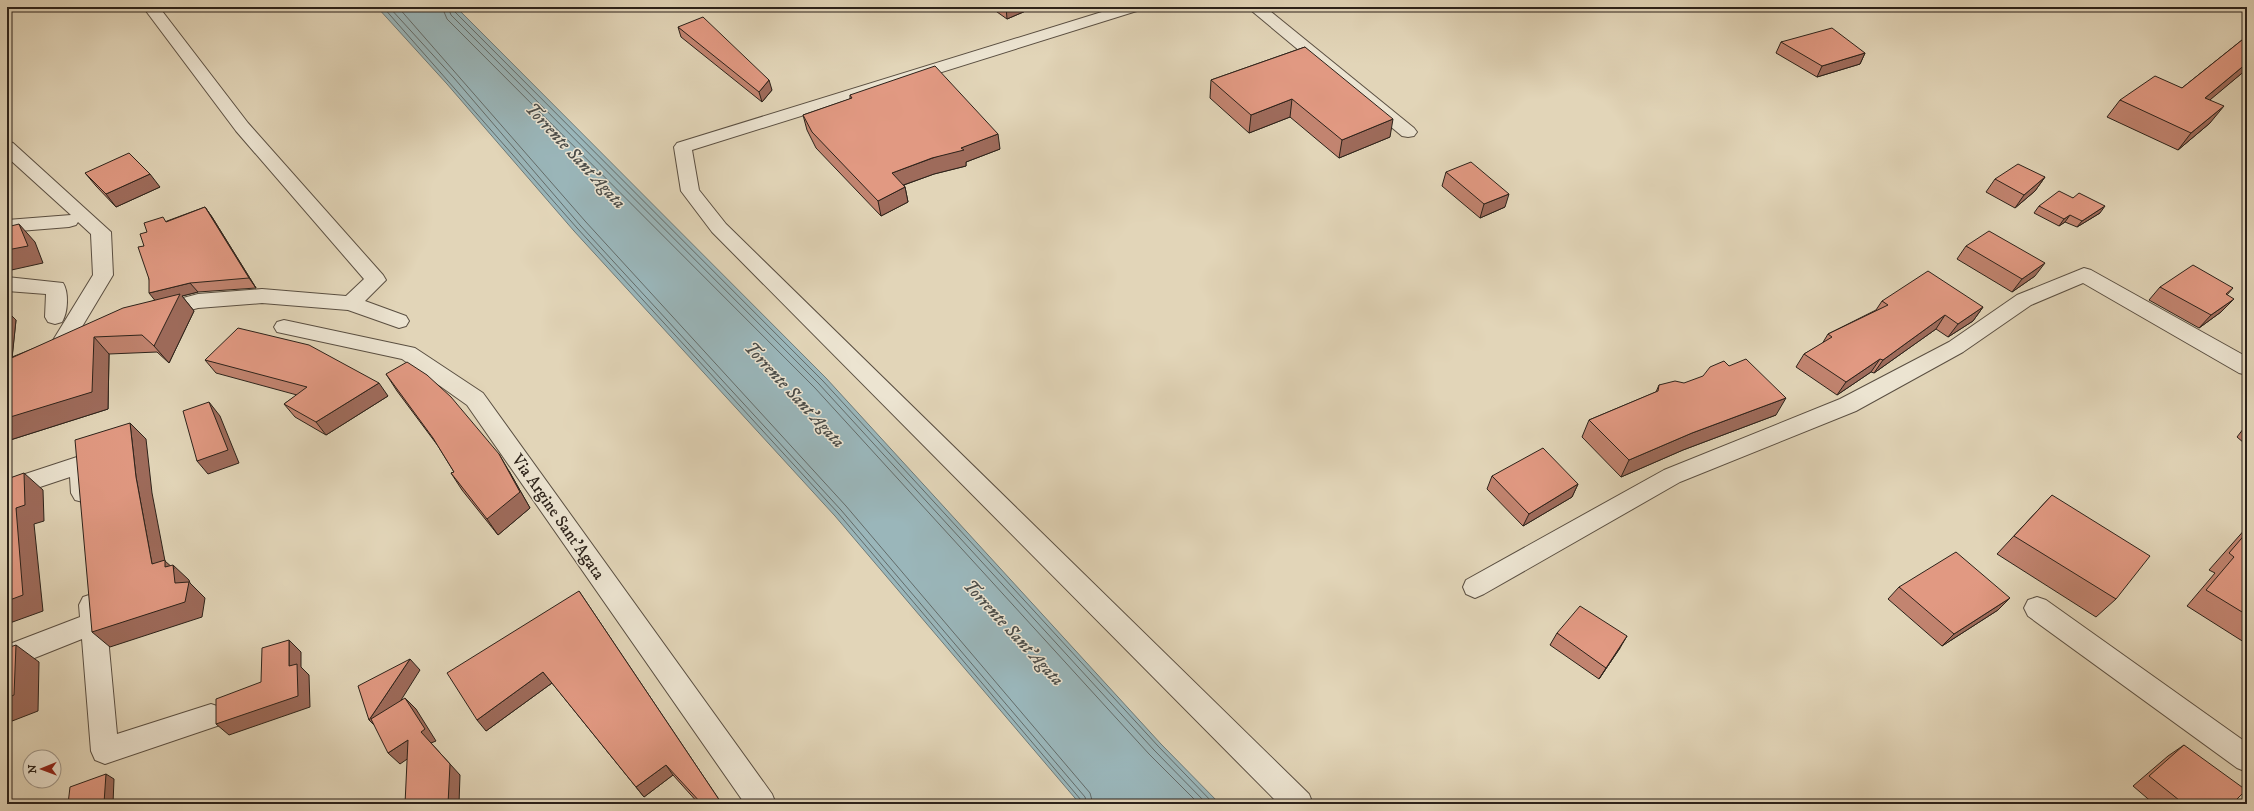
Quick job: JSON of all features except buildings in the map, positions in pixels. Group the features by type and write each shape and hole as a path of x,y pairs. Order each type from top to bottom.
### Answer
{"street":[{"path":"151,7 242,127 376,280 350,304"},
{"path":"1134,7 683,147 690,191 719,228 1299,804"},
{"path":"1256,7 1408,132"},
{"path":"7,147 101,232 103,275 51,353 87,337"},
{"path":"7,226 69,221"},
{"path":"1475,587 1672,476 1848,405 1956,347 2024,300 2084,275 2247,367"},
{"path":"7,284 56,288 55,317"},
{"path":"138,316 198,301 262,296 350,304 399,321"},
{"name":"Via Argine Sant'Agata","path":"284,327 408,353 475,399 762,804"},
{"path":"7,489 80,466 84,513"},
{"path":"91,584 105,751 212,716"},
{"path":"2037,608 2247,759"},
{"path":"7,657 94,623"}],"water":[{"name":"Torrente Sant'Agata","path":"377,7 456,7 826,378 1161,744 1220,804 1080,804 835,516 574,231 447,84"}]}
